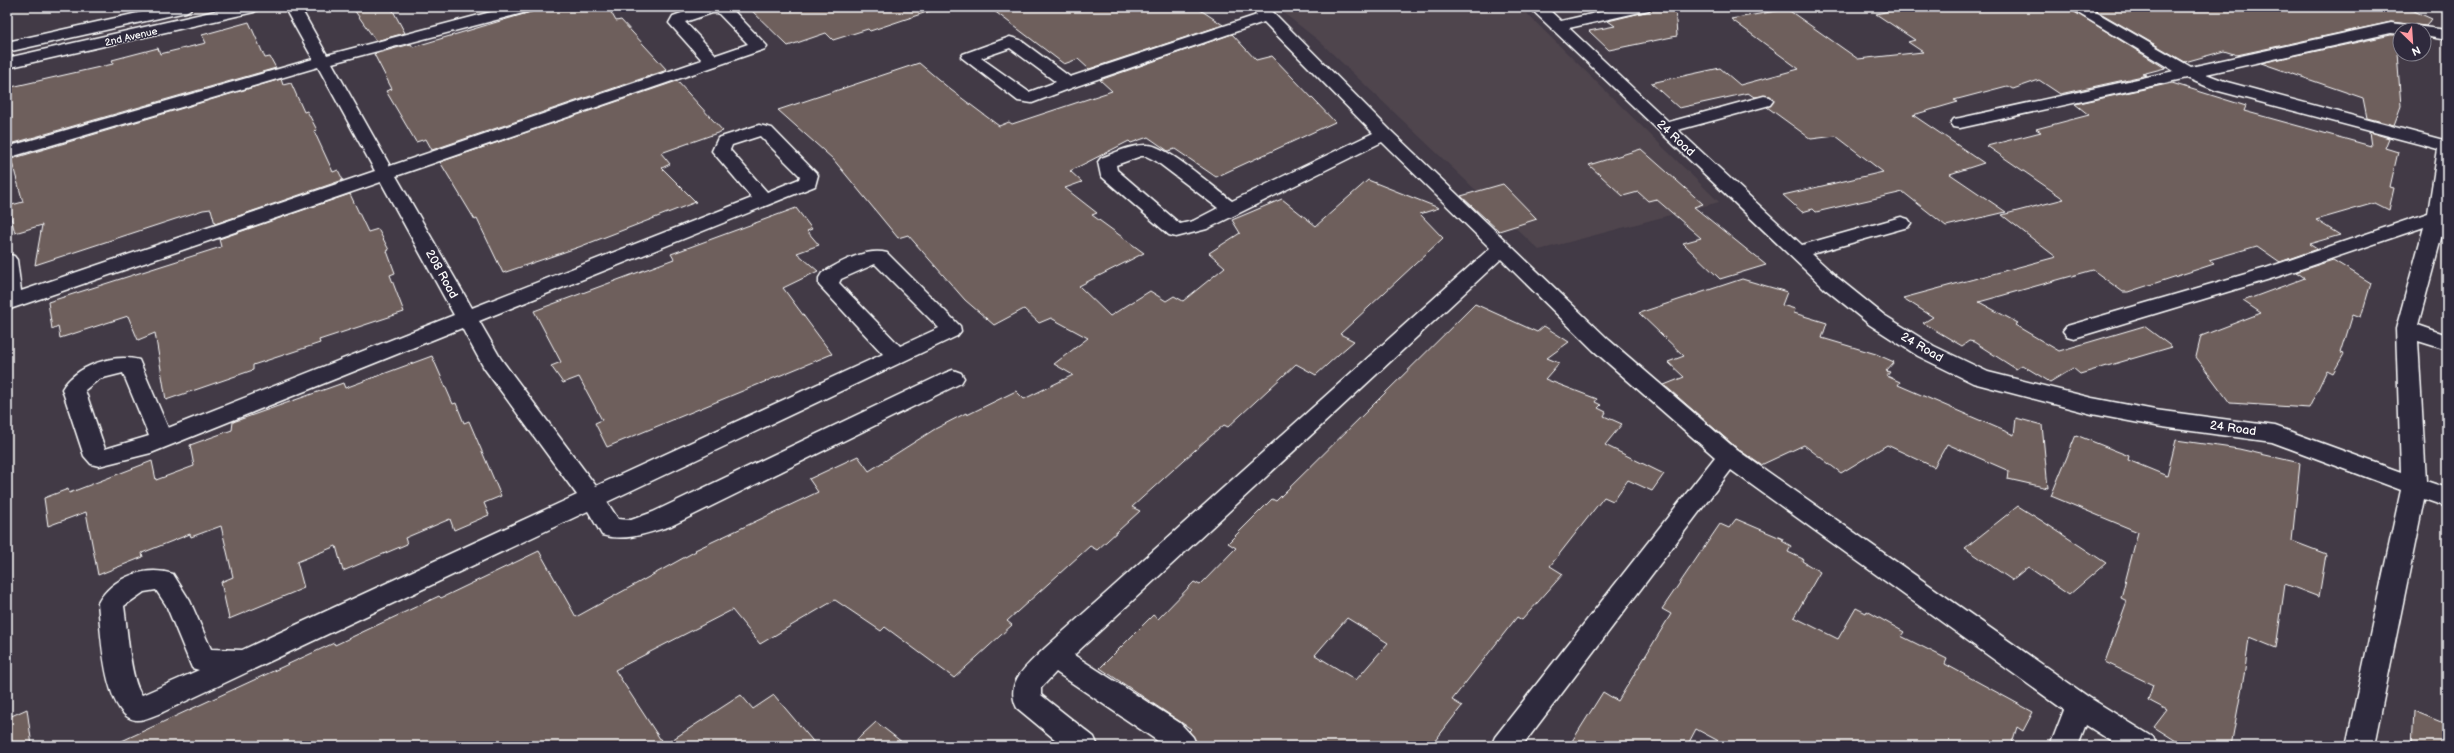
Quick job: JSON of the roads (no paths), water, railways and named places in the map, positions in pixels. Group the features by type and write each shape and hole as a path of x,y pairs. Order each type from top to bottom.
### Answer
{"street":[{"name":"2nd Avenue","path":"7,47 186,7"},
{"name":"2nd Avenue","path":"7,63 254,7"},
{"name":"208 Road","path":"292,7 492,363 592,498 611,528 631,529 662,519 953,378"},
{"path":"7,153 322,61 528,7"},
{"name":"24 Road","path":"1537,7 1831,283 1877,320 1926,351 1982,378 2037,393 2120,411 2276,434 2447,498"},
{"path":"1558,26 1643,7"},
{"path":"2076,7 2189,73 2221,86 2447,148 2437,216 2407,330 2414,486 2360,746"},
{"path":"7,260 10,302 385,173 713,62 759,46 723,9 711,8 679,19 677,23 713,62"},
{"path":"1068,83 1010,42 969,57 1024,97 1032,98 1068,83 1263,11 1384,134 1601,345 1729,456 2080,706 2143,746"},
{"path":"1960,123 2392,28"},
{"path":"2432,32 2447,35"},
{"path":"1666,128 1764,101"},
{"path":"161,438 131,365 121,365 92,373 81,379 73,388 92,450 99,458 112,458 161,438 466,318 764,200 808,182 809,175 766,132 750,132 724,142 721,151 764,200"},
{"path":"1231,209 1162,157 1149,150 1138,151 1107,162 1108,172 1176,231 1200,225 1384,134"},
{"path":"2074,330 2273,272 2437,216"},
{"path":"1798,252 1901,223"},
{"path":"1084,746 1027,700 1027,684 1054,656 1501,249"},
{"path":"243,661 202,660 177,601 164,581 151,579 132,586 111,603 123,684 129,703 136,708 163,701 243,661 897,356 944,336 950,331 949,326 880,257 871,258 829,278 829,284 897,356"},
{"path":"2407,330 2447,343"},
{"path":"1505,746 1729,456"},
{"path":"1054,656 1170,732 1183,746"},
{"path":"2064,746 2080,706"}]}
